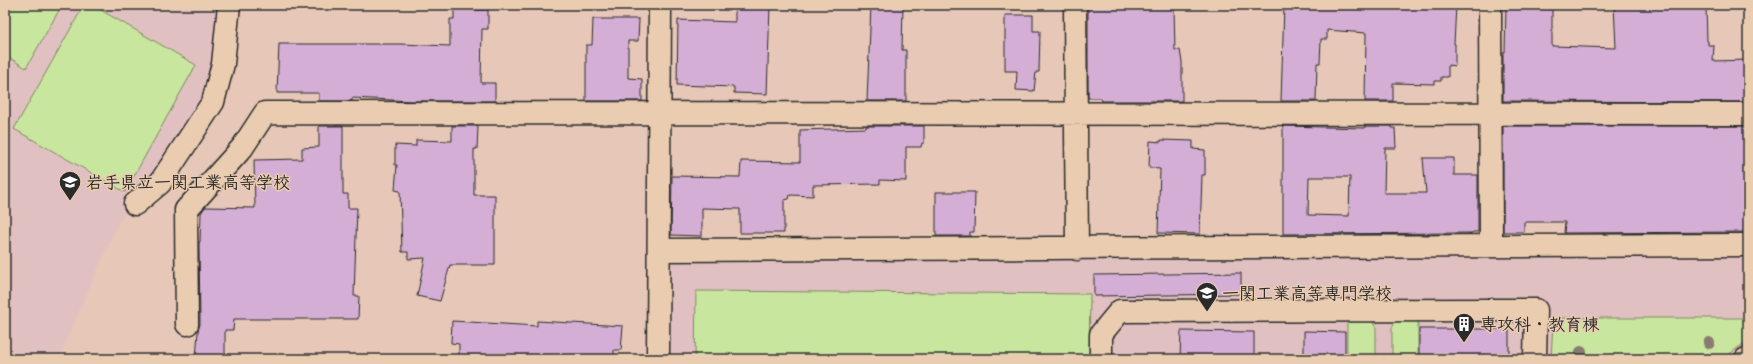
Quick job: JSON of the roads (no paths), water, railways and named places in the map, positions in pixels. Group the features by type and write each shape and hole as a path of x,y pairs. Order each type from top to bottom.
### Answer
{"street":[{"path":"136,204 160,183 213,102 223,64 229,5"},
{"path":"658,359 660,5"},
{"path":"1075,5 1075,113 1078,249"},
{"path":"1490,5 1490,245"},
{"path":"187,324 186,210 242,148 265,113 660,112 1748,114"},
{"path":"659,250 1748,245"},
{"path":"1101,359 1101,334 1120,311 1536,310 1535,359"}],"place":[{"name":"岩手県立一関工業高等学校","path":"70,202"},
{"name":"一関工業高等専門学校","path":"1207,312"},
{"name":"専攻科・教育棟","path":"1464,344"}]}
